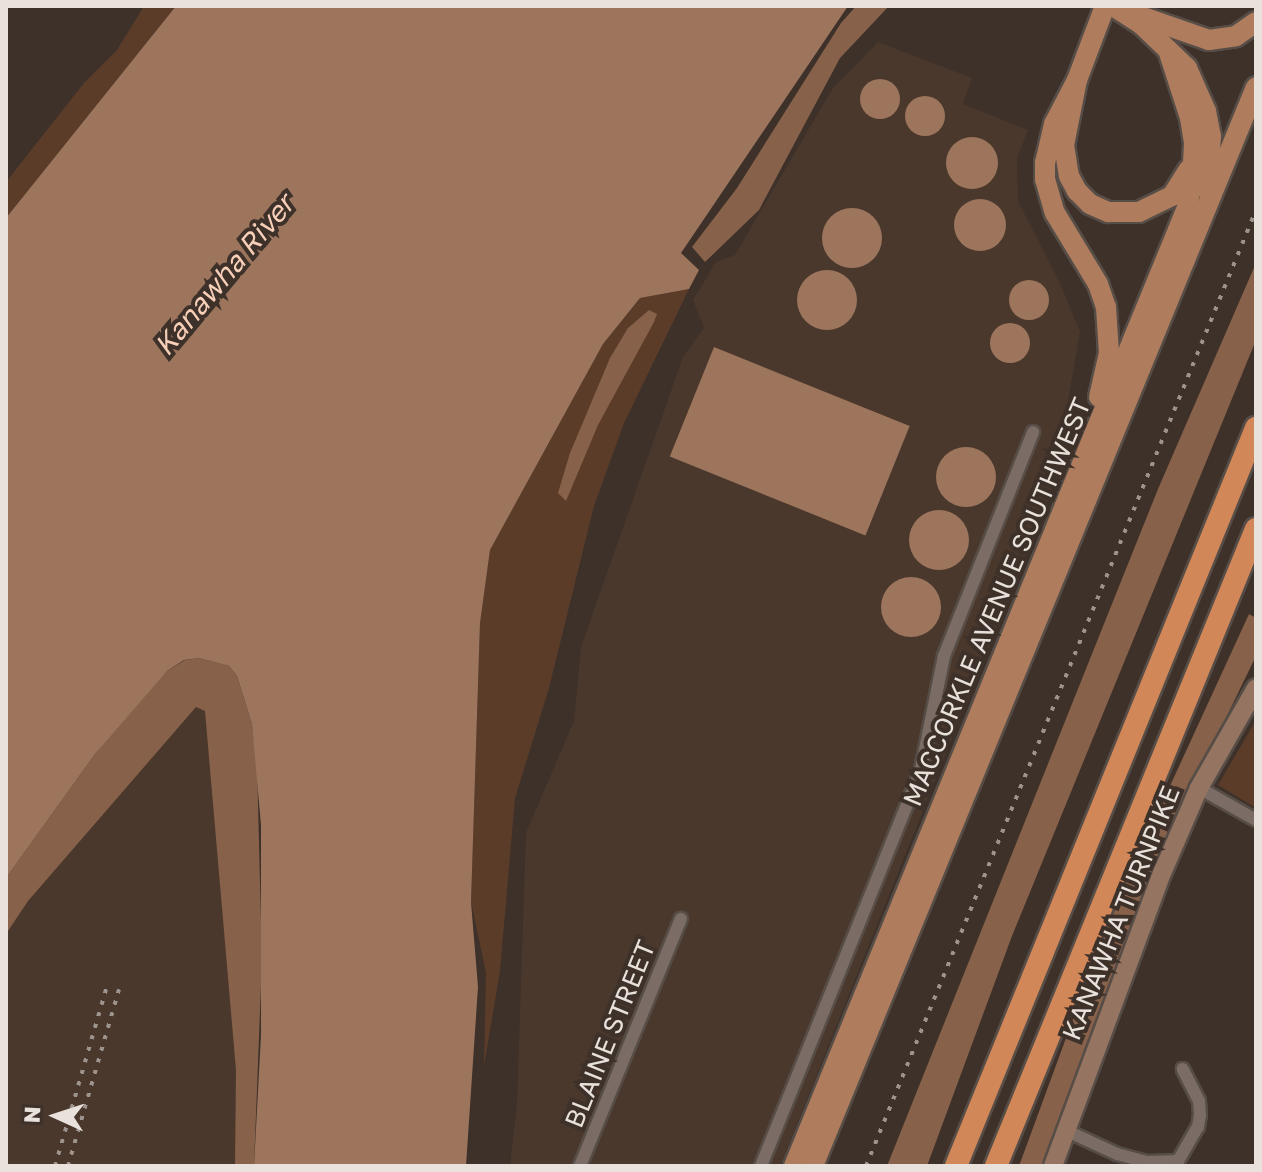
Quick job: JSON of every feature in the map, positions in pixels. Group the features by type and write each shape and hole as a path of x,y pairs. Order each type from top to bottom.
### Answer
{"highway":[{"path":"956,1166 1256,428"},
{"path":"996,1166 1256,529"}],"main road":[{"path":"1080,469 1102,385 1109,327 1098,284 1048,196 1045,162 1054,124 1112,7 1168,42 1198,90 1211,136 1208,185 1191,243"},
{"path":"1168,42 1223,39 1245,31 1256,22"},
{"name":"MACCORKLE AVENUE SOUTHWEST","path":"794,1166 1187,208 1194,143 1168,42"},
{"path":"1077,80 1064,145 1065,161 1077,191 1090,204 1108,212 1127,214 1153,208 1181,184 1194,143"},
{"path":"1191,243 1256,87"},
{"name":"MACCORKLE AVENUE SOUTHWEST","path":"813,1166 1191,243"},
{"name":"KANAWHA TURNPIKE","path":"1053,1166 1122,974 1199,788 1256,688"}],"street":[{"path":"761,1166 921,769 944,656 1033,432"},
{"path":"1199,788 1256,820"},
{"name":"BLAINE STREET","path":"580,1166 681,919"},
{"path":"1065,1130 1117,1154 1147,1162 1178,1163 1198,1127 1200,1115 1199,1101 1183,1069"}],"shaded area":[{"path":"144,6 176,6 6,218 6,182 84,83 117,50"},
{"path":"856,6 889,6 840,58 759,210 705,262 692,247 737,188 841,23"},
{"path":"878,42 972,78 963,104 1028,130 1017,158 1018,201 1060,283 1080,332 1053,488 780,1166 510,1166 517,1104 526,833 574,721 581,647 683,357 704,328 693,300 716,262 735,255 833,88"},
{"path":"1256,263 1256,340 1012,936 927,1166 887,1166 1158,489"},
{"path":"689,289 624,423 594,506 549,688 515,798 500,971 484,1066 486,973 471,902 480,623 490,550 603,344 640,298"},
{"path":"649,310 657,314 654,322 598,425 566,501 558,493 570,453 610,358 628,328"},
{"path":"1249,614 1256,618 1256,656 1159,856 1047,1166 1019,1166 1113,910"},
{"path":"199,658 229,666 237,676 252,724 257,764 262,960 254,1166 235,1166 236,1070 205,711 196,707 28,901 6,934 6,878 95,754 144,694 167,671 185,660"},
{"path":"218,660 254,1166 6,1166 6,878 95,754"},
{"path":"1256,720 1256,808 1218,785"}],"water":[{"name":"Kanawha River","path":"176,6 848,6 681,253 699,270 689,289 640,298 603,344 490,550 480,623 471,902 478,987 466,1166 254,1166 261,1035 261,825 252,724 237,676 229,666 199,658 184,660 167,671 95,754 6,878 6,218"},
{"path":"880,79 894,85 900,99 894,113 880,119 866,113 860,99 866,85"},
{"path":"925,96 939,102 945,116 939,130 925,136 911,130 905,116 911,102"},
{"path":"972,137 990,145 998,163 990,181 972,189 954,181 946,163 954,145"},
{"path":"980,199 998,207 1006,225 998,243 980,251 962,243 954,225 962,207"},
{"path":"852,208 863,210 873,217 880,227 880,249 873,259 863,266 852,268 841,266 831,259 824,249 822,238 824,227 831,217 841,210"},
{"path":"827,270 838,272 848,279 855,289 855,311 848,321 838,328 827,330 816,328 806,321 799,311 797,300 799,289 806,279 816,272"},
{"path":"1029,280 1043,286 1049,300 1043,314 1029,320 1015,314 1009,300 1015,286"},
{"path":"1010,323 1024,329 1030,343 1024,357 1010,363 996,357 990,343 996,329"},
{"path":"714,347 910,426 865,535 670,456"},
{"path":"966,447 977,449 987,456 994,466 994,488 987,498 977,505 966,507 955,505 945,498 938,488 936,477 938,466 945,456 955,449"},
{"path":"939,510 950,512 960,519 967,529 967,551 960,561 950,568 939,570 928,568 918,561 911,551 909,540 911,529 918,519 928,512"},
{"path":"911,577 922,579 932,586 939,596 939,618 932,628 922,635 911,637 900,635 890,628 883,618 881,607 883,596 890,586 900,579"}],"railway":[{"path":"866,1166 1256,210"},
{"path":"55,1166 107,986"},
{"path":"68,1166 119,989"}]}
